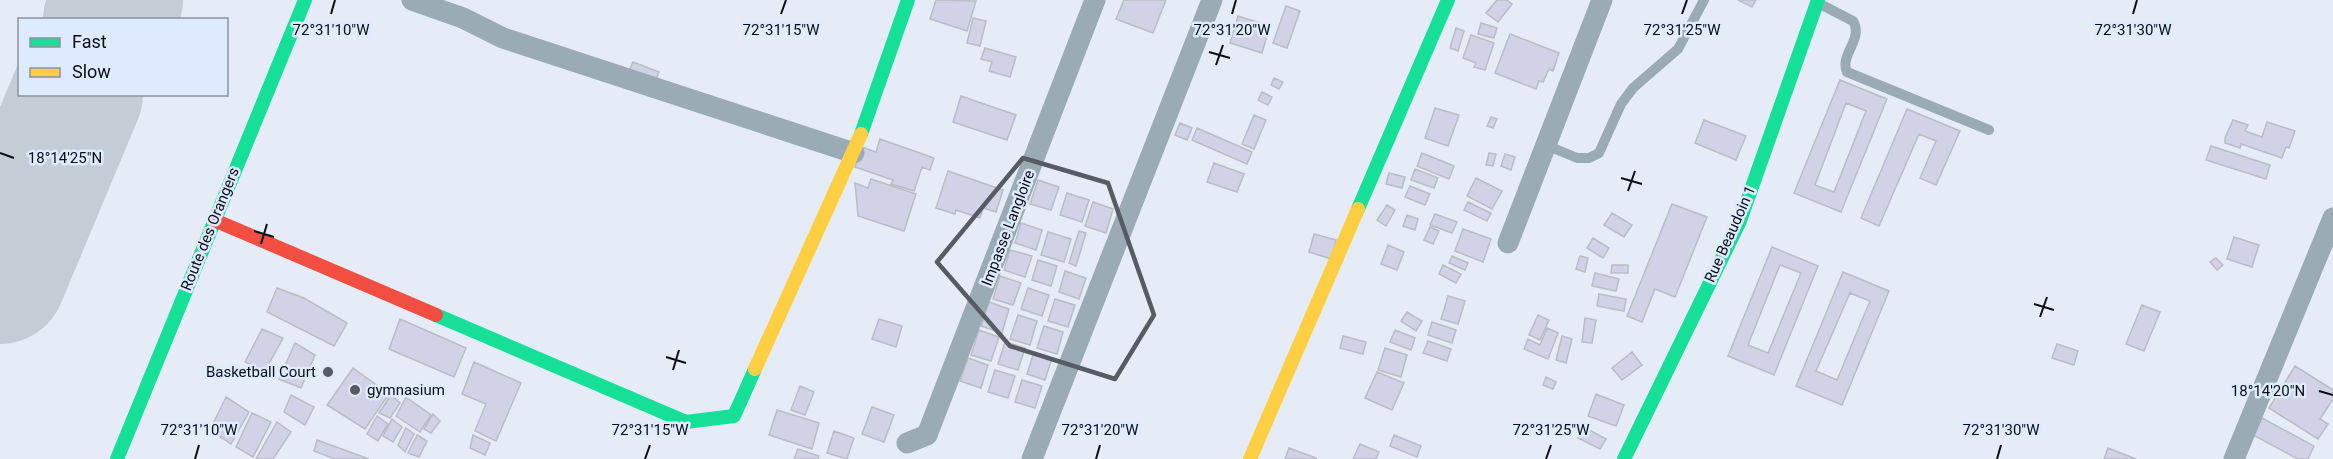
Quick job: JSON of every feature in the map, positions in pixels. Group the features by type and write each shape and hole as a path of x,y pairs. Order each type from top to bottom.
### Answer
{"street":[{"name":"Route des Orangers","path":"117,459 305,0"},
{"path":"412,0 463,18 503,38 854,153"},
{"path":"214,220 686,422 734,416 854,153 908,0"},
{"name":"Impasse Langloire","path":"907,443 927,435 1095,0"},
{"path":"1032,459 1212,0"},
{"path":"1250,459 1448,0"},
{"path":"1508,243 1602,0"},
{"name":"Rue Beaudoin 1","path":"1624,459 1740,221 1817,1"},
{"path":"2234,459 2333,218"}],"lane":[{"path":"1546,145 1577,158 1589,158 1599,153 1621,104 1633,88 1678,49 1704,0"},
{"path":"1817,1 1854,21 1857,27 1857,33 1845,63 1847,72 1989,130"}],"highlighted area":[{"path":"1023,158 1108,183 1154,315 1115,379 1010,346 937,262"}],"building":[{"path":"936,0 976,1 967,31 930,19"},
{"path":"1124,0 1166,0 1153,33 1116,19"},
{"path":"1497,0 1507,0 1512,4 1498,22 1486,13"},
{"path":"1738,0 1756,0 1752,7"},
{"path":"1286,6 1300,11 1287,48 1273,43"},
{"path":"1238,16 1270,26 1262,53 1230,43"},
{"path":"973,18 986,21 980,46 967,43"},
{"path":"1481,23 1497,28 1494,38 1478,34"},
{"path":"1456,28 1464,31 1458,51 1450,48"},
{"path":"1510,34 1559,53 1553,71 1549,69 1543,82 1539,81 1536,89 1495,73"},
{"path":"1471,35 1494,43 1485,70 1474,67 1476,63 1463,58"},
{"path":"985,48 1016,57 1010,77 989,71 992,62 981,59"},
{"path":"633,62 659,72 653,88 626,78"},
{"path":"1274,78 1283,82 1279,89 1271,85"},
{"path":"1840,80 1887,99 1841,212 1794,193","holes":["1846,103 1866,111 1834,192 1815,185"]},
{"path":"1262,92 1272,97 1268,105 1258,100"},
{"path":"961,96 1016,115 1007,140 953,122"},
{"path":"1435,108 1459,115 1448,146 1425,138"},
{"path":"1907,109 1960,131 1936,185 1920,178 1936,141 1919,134 1879,226 1861,218"},
{"path":"1254,115 1266,120 1254,149 1242,144"},
{"path":"1491,117 1497,119 1493,128 1487,126"},
{"path":"1704,120 1746,136 1736,160 1695,143"},
{"path":"2233,120 2248,125 2245,131 2262,137 2267,122 2295,131 2289,148 2286,147 2282,158 2241,144 2240,148 2225,143"},
{"path":"1180,123 1192,128 1187,140 1175,135"},
{"path":"1197,128 1252,152 1247,164 1192,140"},
{"path":"880,139 934,158 930,170 922,167 914,191 891,184 893,180 855,167 862,147 876,152"},
{"path":"2211,146 2270,165 2266,179 2206,160"},
{"path":"1422,153 1454,166 1449,179 1417,166"},
{"path":"1489,153 1496,154 1493,166 1486,165"},
{"path":"1505,154 1515,157 1511,170 1501,166"},
{"path":"1214,163 1244,174 1237,192 1207,182"},
{"path":"1415,169 1438,178 1434,188 1411,180"},
{"path":"948,171 1003,190 996,212 983,208 980,218 956,210 955,214 936,208"},
{"path":"1389,173 1405,177 1402,188 1386,184"},
{"path":"1476,178 1502,191 1492,209 1467,196"},
{"path":"871,179 916,194 904,231 858,216 855,183 868,188"},
{"path":"1038,180 1059,187 1051,210 1030,204"},
{"path":"1410,186 1430,194 1425,205 1405,197"},
{"path":"1067,193 1089,200 1082,222 1060,215"},
{"path":"1093,202 1113,209 1106,233 1085,226"},
{"path":"1468,202 1491,213 1487,221 1464,210"},
{"path":"1672,204 1707,217 1675,297 1655,289 1642,322 1627,316"},
{"path":"1387,205 1395,210 1386,226 1377,220"},
{"path":"1612,213 1632,225 1624,237 1604,225"},
{"path":"1435,214 1457,222 1452,233 1430,225"},
{"path":"1407,215 1418,219 1415,230 1403,226"},
{"path":"1021,223 1042,230 1036,250 1015,243"},
{"path":"1430,227 1439,231 1433,244 1424,240"},
{"path":"1463,229 1491,239 1483,262 1455,251"},
{"path":"1079,231 1086,233 1076,266 1069,263"},
{"path":"1048,232 1071,239 1064,262 1041,255"},
{"path":"1314,234 1336,240 1331,259 1309,252"},
{"path":"2234,237 2259,245 2252,267 2227,259"},
{"path":"1593,238 1609,248 1603,258 1587,248"},
{"path":"1388,245 1404,252 1397,270 1381,264"},
{"path":"1772,247 1818,266 1774,375 1728,356","holes":["1780,265 1801,273 1768,353 1748,345"]},
{"path":"1010,250 1032,256 1025,277 1004,270"},
{"path":"1452,256 1468,263 1465,270 1449,263"},
{"path":"1580,256 1588,258 1585,272 1576,269"},
{"path":"2216,258 2223,265 2217,270 2210,262"},
{"path":"1038,260 1057,266 1051,286 1032,280"},
{"path":"1443,265 1461,274 1456,283 1439,274"},
{"path":"1612,265 1628,265 1628,273 1611,273"},
{"path":"1065,271 1086,278 1079,299 1059,292"},
{"path":"1843,272 1889,291 1842,405 1796,386","holes":["1850,293 1870,301 1837,380 1816,371"]},
{"path":"1595,273 1619,279 1616,291 1592,286"},
{"path":"1000,276 1021,283 1013,305 993,299"},
{"path":"277,288 304,298 347,323 334,346 267,312"},
{"path":"1028,288 1049,295 1042,316 1021,309"},
{"path":"1599,294 1626,299 1624,311 1597,306"},
{"path":"1448,296 1465,301 1458,324 1441,319"},
{"path":"1055,299 1075,305 1068,327 1048,321"},
{"path":"989,302 1009,309 1002,333 981,326"},
{"path":"2142,305 2160,312 2144,351 2126,344"},
{"path":"1407,312 1422,321 1416,331 1401,321"},
{"path":"1018,315 1037,321 1030,345 1010,339"},
{"path":"1538,315 1549,320 1540,340 1529,335"},
{"path":"1585,318 1596,320 1592,343 1582,342"},
{"path":"400,319 466,348 454,377 389,349"},
{"path":"879,319 902,326 896,347 872,339"},
{"path":"1432,322 1456,330 1452,343 1428,335"},
{"path":"1044,326 1063,332 1057,354 1037,348"},
{"path":"1547,328 1558,333 1548,359 1524,349 1528,339 1540,345"},
{"path":"262,329 283,338 265,371 245,362"},
{"path":"979,330 999,337 991,361 971,355"},
{"path":"1395,330 1415,338 1411,350 1390,342"},
{"path":"1343,336 1366,342 1363,354 1340,348"},
{"path":"1562,336 1572,339 1566,363 1556,360"},
{"path":"1428,341 1451,349 1447,361 1423,353"},
{"path":"1005,342 1025,348 1018,370 998,364"},
{"path":"295,343 315,355 301,388 279,379"},
{"path":"2057,344 2078,351 2074,365 2052,358"},
{"path":"1385,348 1407,355 1401,377 1378,370"},
{"path":"1034,352 1052,358 1045,380 1027,374"},
{"path":"1632,352 1642,365 1622,380 1612,368"},
{"path":"968,358 988,365 981,388 960,381"},
{"path":"474,362 521,383 496,441 475,431 486,404 462,394"},
{"path":"2295,366 2333,390 2333,399 2320,419 2328,424 2318,439 2269,408"},
{"path":"353,368 389,394 365,429 327,405"},
{"path":"995,370 1015,376 1008,398 988,392"},
{"path":"1377,372 1404,383 1392,410 1365,398"},
{"path":"1546,377 1556,382 1553,389 1543,385"},
{"path":"1022,380 1042,386 1035,408 1015,402"},
{"path":"800,386 814,392 805,415 791,410"},
{"path":"1596,394 1624,405 1616,426 1588,416"},
{"path":"291,395 314,407 305,425 284,412"},
{"path":"391,395 400,403 390,418 379,413"},
{"path":"226,397 249,412 231,444 210,430"},
{"path":"406,397 431,415 420,432 396,416"},
{"path":"872,407 894,415 884,442 862,434"},
{"path":"777,410 819,423 812,449 769,435"},
{"path":"252,413 271,422 253,457 236,447"},
{"path":"433,414 440,421 431,433 424,429"},
{"path":"377,416 388,424 378,441 367,434"},
{"path":"2262,418 2314,446 2308,459 2298,459 2253,435"},
{"path":"392,419 402,427 393,442 383,436"},
{"path":"277,422 291,432 273,459 256,459"},
{"path":"1584,427 1606,439 1600,449 1578,438"},
{"path":"406,428 414,434 405,452 398,445"},
{"path":"834,431 854,438 847,459 827,453"},
{"path":"417,435 427,441 419,457 408,453"},
{"path":"473,435 490,443 485,455 470,448"},
{"path":"1394,435 1421,446 1417,457 1390,446"},
{"path":"317,440 369,459 335,459 314,451"},
{"path":"1360,444 1379,452 1376,459 1353,459"},
{"path":"1289,448 1316,458 1316,459 1285,459"},
{"path":"2108,448 2136,459 2104,459"},
{"path":"798,449 819,456 818,459 794,459"}],"runway":[{"path":"110,18 117,0"},
{"path":"0,278 76,96"}],"traffic: fast":[{"path":"117,459 305,0"},
{"path":"861,134 908,0"},
{"path":"1358,209 1448,0"},
{"path":"1624,459 1740,221 1818,0"},
{"path":"436,315 686,422 734,416 755,369"}],"traffic: slow":[{"path":"755,369 861,134"},
{"path":"1250,459 1358,209"}],"traffic: jam":[{"path":"214,220 436,315"}],"place":[{"name":"Basketball Court","path":"328,372"},
{"name":"gymnasium","path":"355,390"}]}
